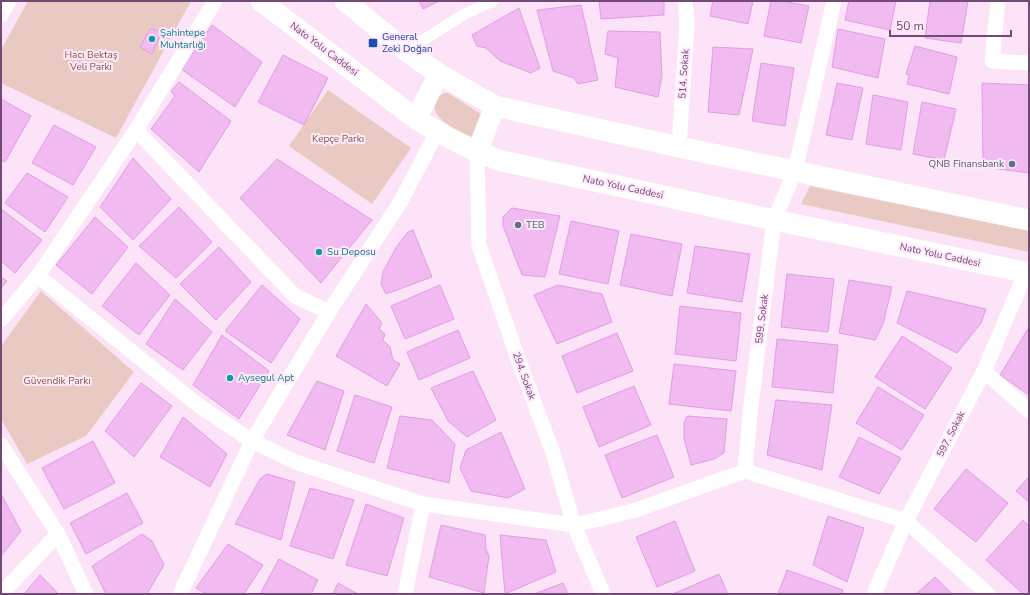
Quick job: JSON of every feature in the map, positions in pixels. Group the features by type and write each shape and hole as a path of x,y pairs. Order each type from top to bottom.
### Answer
{"main road":[{"name":"Nato Yolu Caddesi","path":"261,1 416,119 437,132 477,152 502,161 774,220 1028,272"},
{"path":"345,1 406,51 439,74 495,106 679,147 1029,220"},
{"path":"416,119 439,74"},
{"path":"477,152 495,106"}],"street":[{"path":"1,15 9,1"},
{"path":"1,320 38,276 136,130 215,1"},
{"path":"406,51 463,16 493,1"},
{"name":"514. Sokak","path":"679,147 687,24 685,1"},
{"name":"599. Sokak","path":"746,471 750,413 774,220 795,171 834,1"},
{"path":"998,1 992,62 1029,63"},
{"path":"136,130 294,296 330,312"},
{"path":"186,592 252,441 330,312 401,200 437,132"},
{"name":"294. Sokak","path":"477,152 480,245 518,359 553,453 574,525 603,594"},
{"name":"597. Sokak","path":"874,594 906,521 984,371 1028,272"},
{"path":"38,276 198,405 252,441 298,463 422,504 574,525 633,511 746,471 906,521 988,594"},
{"path":"984,371 1029,411"},
{"path":"1,445 58,534 86,594"},
{"path":"405,594 422,504"},
{"path":"1,594 58,534"}],"green space":[{"name":"Hacı Bektaş Veli Parkı","path":"28,1 191,1 116,138 1,83 1,50"},
{"name":"Kepçe Parkı","path":"328,90 411,148 372,204 289,146"},
{"path":"444,93 448,93 481,114 482,119 472,137 465,135 449,126 436,113 434,106 437,99"},
{"path":"810,186 1029,231 1029,252 801,204"},
{"name":"Güvendik Parkı","path":"41,291 134,372 86,436 27,464 1,419 1,346"}],"building":[{"path":"419,1 439,1 423,9"},
{"path":"599,1 664,1 664,15 601,19"},
{"path":"713,1 753,1 748,24 710,16"},
{"path":"771,1 782,1 809,6 801,43 764,36"},
{"path":"849,1 896,1 890,30 845,20"},
{"path":"930,1 968,1 961,43 925,38"},
{"path":"581,5 598,80 578,84 574,78 553,71 537,10"},
{"path":"519,8 540,68 531,73 500,61 486,48 477,46 472,35"},
{"path":"212,25 262,62 235,107 181,69"},
{"name":"Şahintepe Muhtarlığı","path":"150,29 162,31 152,54 140,47"},
{"path":"838,29 885,39 878,78 832,67"},
{"path":"608,31 660,32 662,76 658,97 615,87 618,58 605,54"},
{"path":"915,46 957,57 949,94 907,84 909,75 906,74"},
{"path":"713,47 753,49 739,115 708,112"},
{"path":"283,55 328,78 304,125 258,102"},
{"path":"761,63 794,68 785,126 752,121"},
{"path":"179,82 231,121 199,172 151,129 175,96 171,91"},
{"path":"837,83 863,88 852,140 826,135"},
{"path":"982,83 1029,85 1029,173 983,167"},
{"path":"873,95 908,102 901,150 866,144"},
{"path":"1,99 31,116 5,162 1,160"},
{"path":"922,102 956,109 944,160 913,154"},
{"path":"54,125 96,147 73,185 32,163"},
{"path":"133,158 171,199 133,240 100,207"},
{"name":"Su Deposu","path":"277,159 372,220 321,283 240,198"},
{"path":"27,173 68,197 45,232 5,203"},
{"path":"179,207 212,242 176,278 139,246"},
{"path":"512,208 560,216 545,277 522,275 503,226 503,217"},
{"path":"1,209 42,240 15,273 1,261"},
{"path":"95,217 128,247 92,294 56,265"},
{"path":"571,221 619,231 608,284 559,274"},
{"path":"413,230 432,277 386,294 381,284 383,272 397,246 408,232"},
{"path":"631,234 682,244 672,296 620,285"},
{"path":"695,246 750,254 742,302 687,293"},
{"path":"219,247 251,282 216,320 180,284"},
{"path":"136,263 170,295 139,335 102,306"},
{"path":"787,274 834,279 828,332 781,327"},
{"path":"1,277 7,281 1,288"},
{"path":"849,280 892,287 883,324 875,340 839,333"},
{"path":"262,285 300,319 271,363 225,331"},
{"path":"440,285 454,319 405,339 391,306"},
{"path":"558,285 602,294 612,322 557,344 534,295"},
{"path":"907,291 986,309 981,323 957,353 897,323"},
{"path":"175,299 212,332 183,370 146,344"},
{"path":"366,304 382,323 379,329 385,334 383,340 390,347 393,360 400,364 387,386 336,356"},
{"path":"680,306 741,313 736,361 675,354"},
{"path":"1029,327 1029,395 1000,375"},
{"path":"458,330 470,358 419,380 407,352"},
{"path":"617,333 633,371 577,393 562,356"},
{"name":"Aysegul Apt","path":"222,335 269,371 239,419 193,385"},
{"path":"902,336 952,368 925,409 875,377"},
{"path":"777,339 838,345 833,393 772,387"},
{"path":"674,364 736,371 731,411 669,404"},
{"path":"473,371 496,420 467,437 448,421 431,388"},
{"path":"317,381 344,391 325,450 287,435"},
{"path":"141,383 172,406 134,457 105,431"},
{"path":"634,386 651,425 599,447 583,407"},
{"path":"878,387 924,415 902,450 856,423"},
{"path":"355,395 392,407 374,463 337,451"},
{"path":"776,400 832,405 822,470 767,455"},
{"path":"400,416 432,420 455,444 449,483 387,468"},
{"path":"687,416 727,419 724,453 714,459 691,465 684,438 684,423"},
{"path":"183,417 227,454 210,487 160,457"},
{"path":"501,432 525,489 508,498 471,491 460,468 466,450"},
{"path":"657,435 674,477 622,498 605,455"},
{"path":"859,437 901,458 879,494 839,477"},
{"path":"93,441 115,483 64,509 42,468"},
{"path":"966,469 1008,503 976,542 934,509"},
{"path":"267,474 295,482 281,540 235,524 260,479"},
{"path":"1029,477 1029,502 1016,491"},
{"path":"310,488 354,500 333,559 290,546"},
{"path":"127,493 143,523 86,554 70,523"},
{"path":"1,494 21,531 1,556"},
{"path":"366,504 404,518 387,576 346,565"},
{"path":"828,516 864,528 847,582 813,565"},
{"path":"1023,520 1029,526 1029,594 1023,594 986,560"},
{"path":"675,521 695,571 657,587 636,537"},
{"path":"441,525 485,535 486,549 489,556 484,593 429,577"},
{"path":"142,534 152,541 164,565 147,594 106,594 92,566"},
{"path":"500,535 546,540 556,572 505,594"},
{"path":"228,544 263,565 244,594 206,594 196,588"},
{"path":"279,559 318,580 311,594 260,594"},
{"path":"787,570 843,590 842,594 778,594"},
{"path":"719,574 728,594 673,594"},
{"path":"40,575 56,591 57,594 24,594"},
{"path":"935,577 952,594 916,594"},
{"path":"338,583 358,594 333,594"},
{"path":"563,583 568,594 534,594"}],"place":[{"name":"Şahintepe Muhtarlığı","path":"152,39"},
{"name":"General Zeki Doğan","path":"373,43"},
{"name":"QNB Finansbank","path":"1012,164"},
{"name":"TEB","path":"518,225"},
{"name":"Su Deposu","path":"319,252"},
{"name":"Aysegul Apt","path":"230,378"}]}
